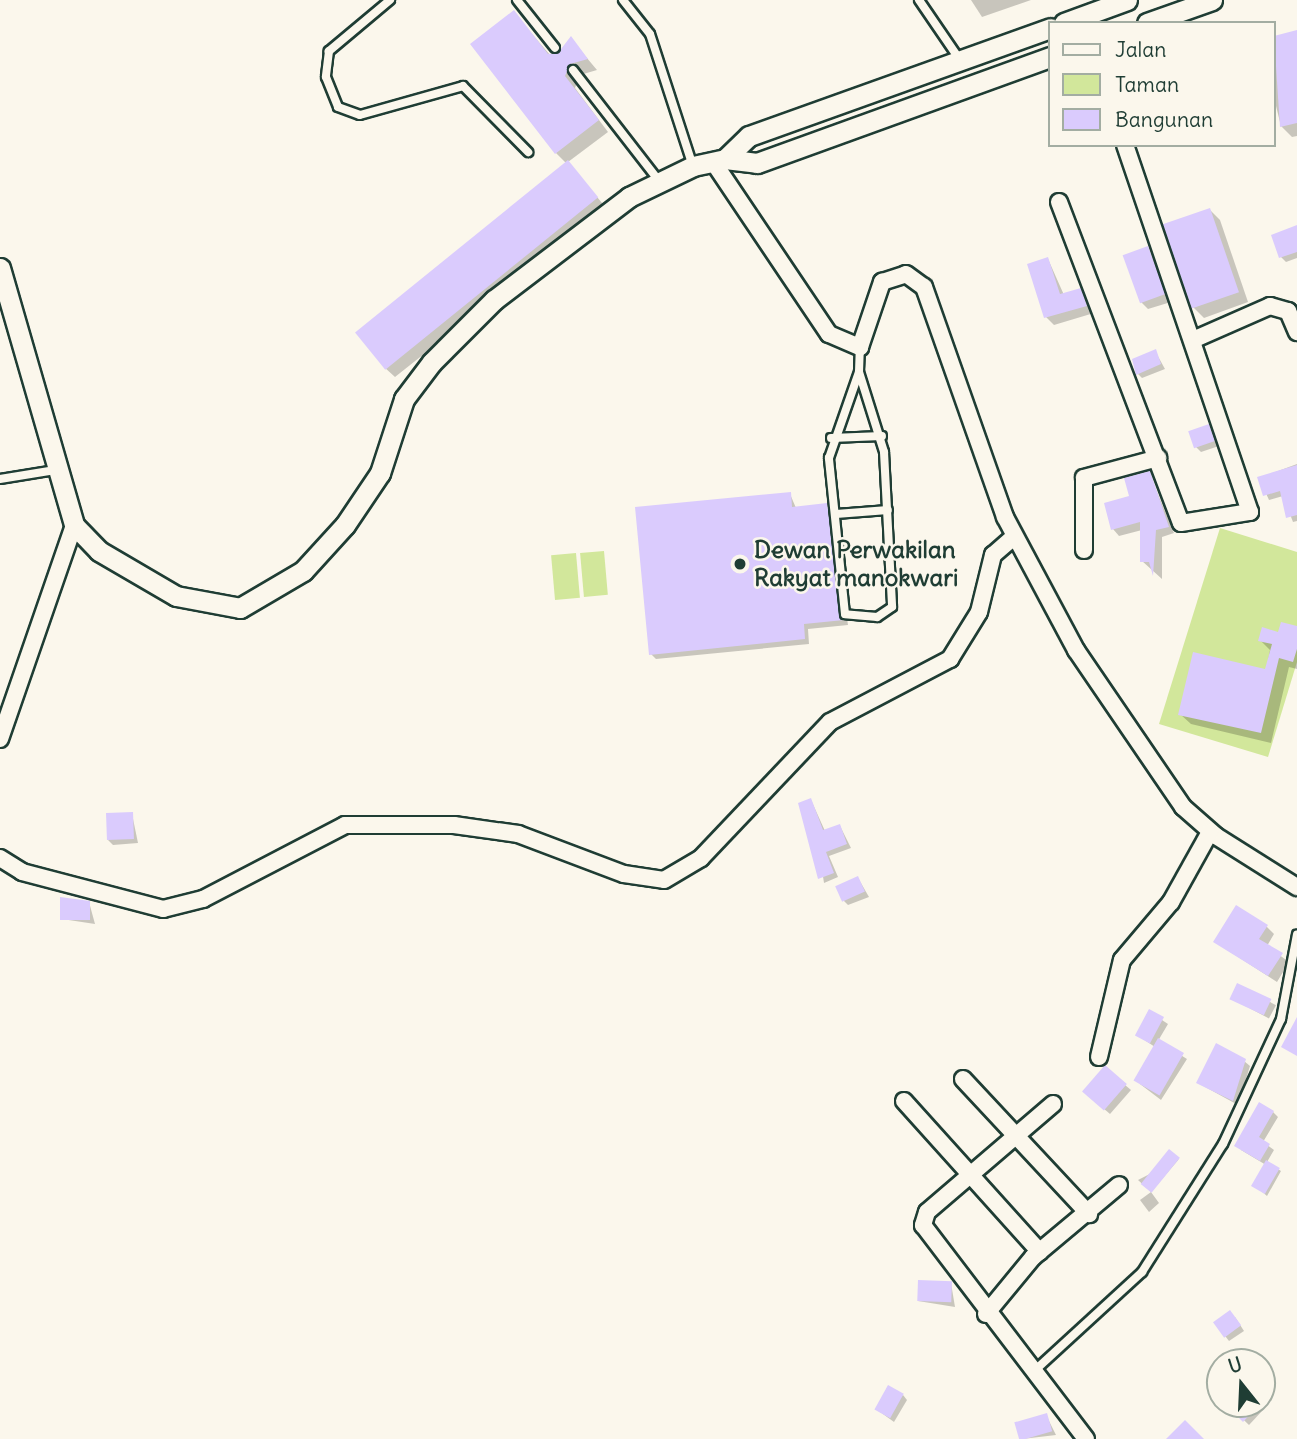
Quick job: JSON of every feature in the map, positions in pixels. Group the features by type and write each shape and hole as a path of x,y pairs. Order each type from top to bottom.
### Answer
{"street":[{"path":"1069,21 1127,0"},
{"path":"1153,21 1212,0"},
{"path":"719,161 749,136 1048,29"},
{"path":"0,268 55,470 74,525 99,551 195,605 230,609 262,600 303,571 353,514 380,472 404,399 432,362 494,300 659,181 693,166 719,161 757,163 1048,58"},
{"path":"1059,202 1184,526 1252,510 1195,339 1126,147"},
{"path":"719,161 815,320 860,347 882,282 899,274 917,279 933,304 1014,537 1099,687 1174,796 1209,832 1297,887"},
{"path":"1195,339 1270,306 1288,311 1297,332"},
{"path":"1084,550 1084,478 1158,458"},
{"path":"0,739 74,525"},
{"path":"0,858 22,872 163,909 202,898 345,825 428,824 518,834 624,874 664,880 701,858 830,723 950,659 979,612 993,555 1014,537"},
{"path":"1099,1057 1122,960 1171,902 1209,832"},
{"path":"963,1079 1089,1214"},
{"path":"904,1101 968,1176 1040,1252"},
{"path":"1053,1104 927,1212 923,1225 986,1314 1086,1439"},
{"path":"986,1314 1040,1252 1089,1214 1119,1185"}],"lane":[{"path":"390,0 329,51 326,77 338,107 360,114 463,86 528,152"},
{"path":"517,0 555,48"},
{"path":"623,0 650,34 693,166"},
{"path":"919,0 960,60"},
{"path":"573,70 659,181"},
{"path":"859,372 882,436 888,510 892,607 877,617 845,614 831,438 859,372 860,347"},
{"path":"831,438 882,436"},
{"path":"0,479 55,470"},
{"path":"836,514 888,510"},
{"path":"1033,1373 1142,1272 1223,1144 1281,1019 1297,934"}],"green space":[{"path":"1220,528 1297,552 1297,662 1268,757 1159,724"},
{"path":"604,551 608,595 584,597 580,553"},
{"path":"576,553 580,598 555,600 551,555"}],"building":[{"path":"514,10 548,54 558,53 571,36 588,59 570,64 565,76 599,120 555,154 470,44"},
{"path":"1297,30 1297,123 1280,127 1276,66 1276,35"},
{"path":"568,160 598,197 385,370 355,332"},
{"path":"1210,208 1239,292 1192,308 1163,224"},
{"path":"1297,225 1297,252 1279,258 1271,235"},
{"path":"1148,246 1165,294 1140,303 1123,255"},
{"path":"1048,257 1060,294 1081,288 1087,306 1044,318 1027,264"},
{"path":"1156,349 1161,364 1136,375 1132,359"},
{"path":"1209,424 1215,441 1194,448 1188,431"},
{"path":"1297,465 1297,515 1286,518 1280,491 1263,496 1257,477"},
{"path":"1150,471 1169,527 1156,530 1153,576 1149,562 1140,562 1140,522 1111,530 1104,503 1129,496 1124,478"},
{"name":"Dewan Perwakilan Rakyat manokwari","path":"791,492 792,507 827,503 844,620 804,624 805,639 649,655 635,507"},
{"path":"1281,622 1297,626 1297,649 1293,662 1279,658 1261,733 1178,715 1193,652 1265,669 1272,644 1258,641 1262,627 1278,632"},
{"path":"811,798 823,830 840,824 847,844 826,852 834,873 818,879 798,803"},
{"path":"133,812 134,839 107,840 106,813"},
{"path":"858,876 865,892 842,902 835,886"},
{"path":"60,897 90,901 90,920 60,920"},
{"path":"1236,905 1268,925 1259,939 1283,953 1268,976 1213,942"},
{"path":"1237,983 1271,999 1264,1015 1229,999"},
{"path":"1149,1009 1164,1017 1150,1043 1135,1035"},
{"path":"1297,1017 1297,1056 1281,1047"},
{"path":"1158,1038 1184,1053 1159,1095 1134,1080"},
{"path":"1216,1043 1246,1059 1233,1101 1196,1083"},
{"path":"1105,1065 1127,1084 1104,1110 1082,1091"},
{"path":"1259,1102 1274,1111 1259,1137 1270,1144 1260,1161 1234,1146"},
{"path":"1169,1149 1180,1158 1152,1193 1141,1184"},
{"path":"1266,1160 1280,1168 1265,1194 1251,1186"},
{"path":"918,1280 952,1281 951,1302 917,1301"},
{"path":"1230,1310 1241,1325 1224,1338 1213,1322"},
{"path":"888,1385 904,1394 890,1418 874,1409"},
{"path":"1047,1413 1052,1431 1019,1439 1014,1422"},
{"path":"1185,1420 1204,1439 1166,1439"}],"place":[{"name":"Dewan Perwakilan Rakyat manokwari","path":"740,564"}]}
